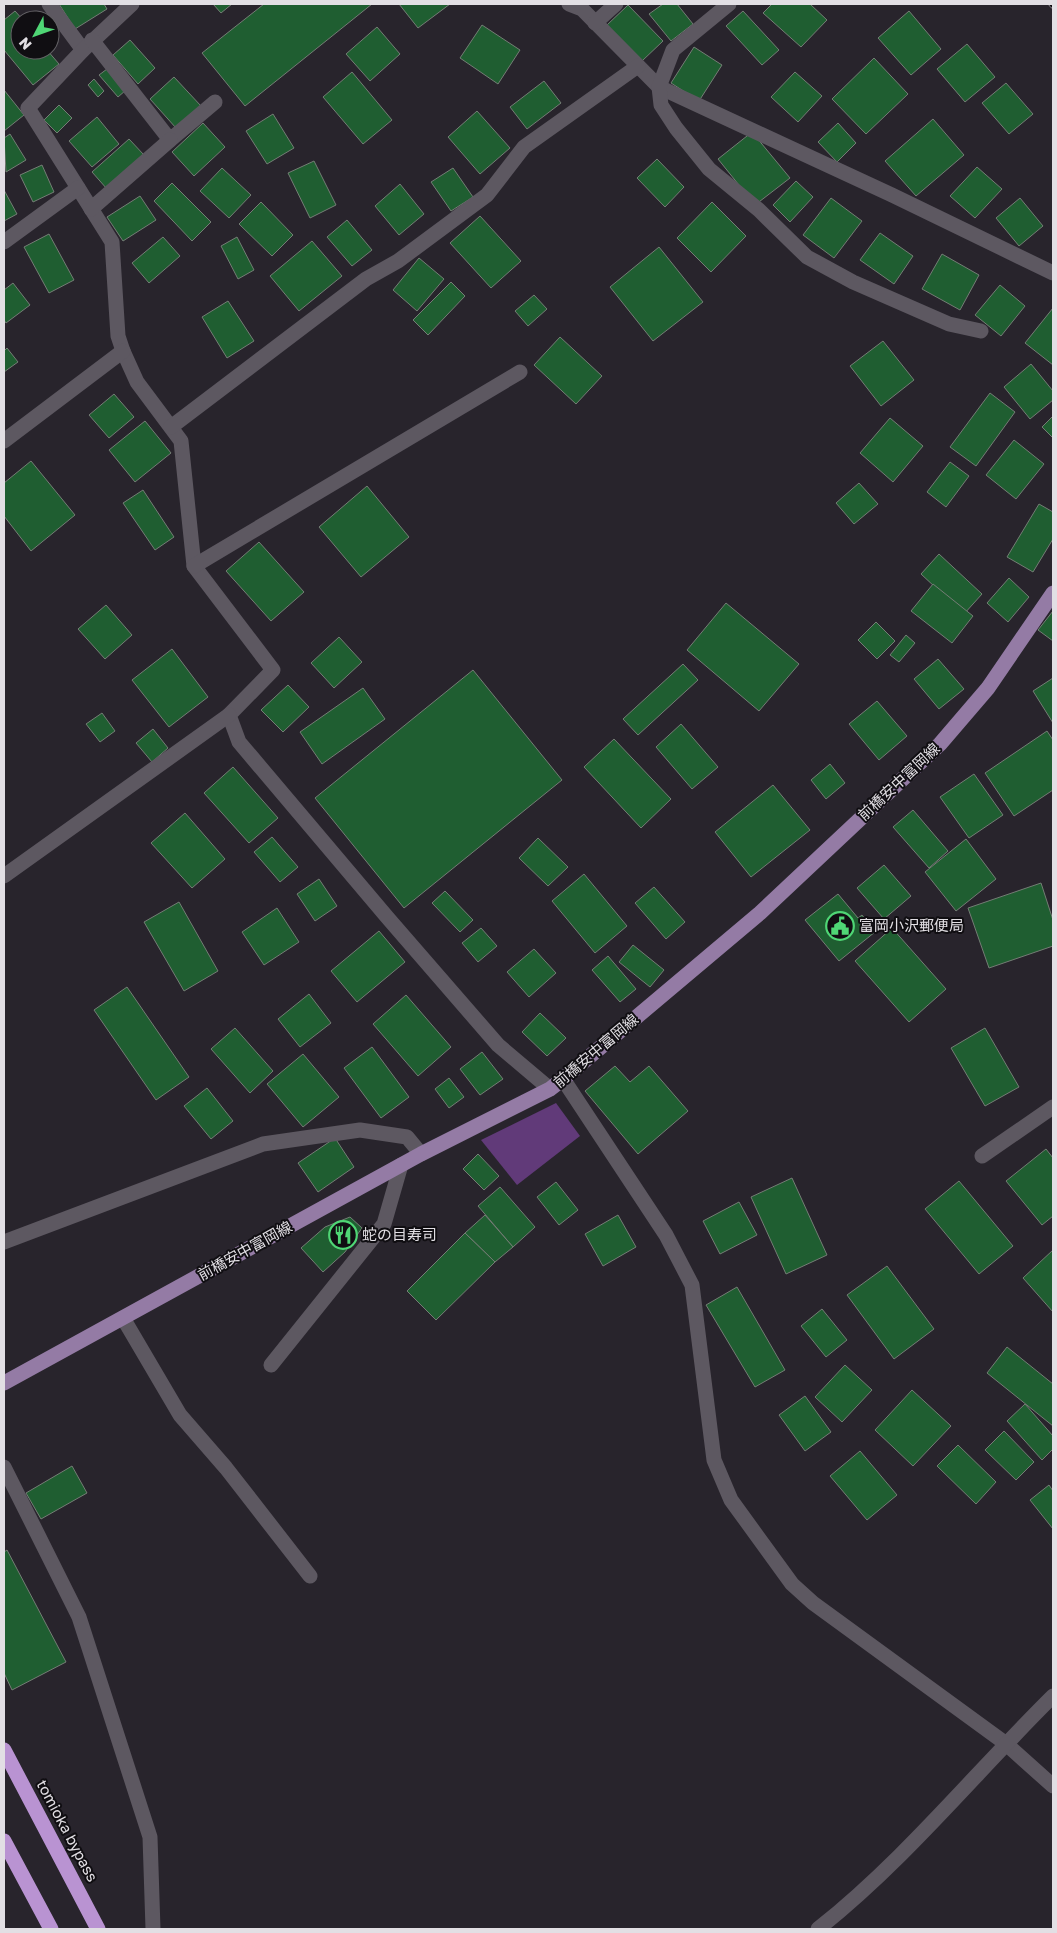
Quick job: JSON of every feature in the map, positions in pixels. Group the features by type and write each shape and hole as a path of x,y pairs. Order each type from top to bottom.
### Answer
{"highway":[{"name":"tomioka bypass","path":"4,1750 98,1929"},
{"path":"4,1841 51,1929"}],"main road":[{"name":"前橋安中富岡線","path":"4,1383 421,1154 550,1089 760,913 940,744 988,688 1053,593"}],"street":[{"path":"49,4 88,45 170,140"},
{"path":"4,876 229,715 273,670 194,566 181,441 137,382 123,351 118,336 112,242 28,108 88,45 132,4"},
{"path":"569,4 582,9 659,87 892,195 1053,273"},
{"path":"595,23 616,4"},
{"path":"729,4 674,50 659,87 661,104 709,169 759,210 807,256 853,282 949,324 981,331"},
{"path":"171,427 366,278 398,261 487,194 524,147 638,66"},
{"path":"91,209 214,102"},
{"path":"4,242 78,188"},
{"path":"4,440 123,351"},
{"path":"194,566 520,372"},
{"path":"229,715 239,742 387,917 498,1045 550,1089"},
{"path":"563,1079 666,1235 692,1285 714,1460 731,1500 792,1584 813,1603 1005,1743 1053,1786"},
{"path":"982,1156 1053,1107"},
{"path":"4,1242 263,1144 360,1130 407,1137 421,1154"},
{"path":"271,1364 384,1224 401,1165"},
{"path":"123,1318 180,1415 226,1468 310,1576"},
{"path":"4,1468 79,1617 150,1837 153,1929"},
{"path":"818,1929 850,1904 900,1857 1005,1743 1053,1696"}],"shaded area":[{"path":"556,1103 580,1136 517,1185 481,1140"}],"building":[{"path":"59,4 104,4 107,9 75,29"},
{"path":"213,4 232,4 221,13"},
{"path":"264,4 372,4 245,106 202,53"},
{"path":"399,4 450,4 418,28"},
{"path":"663,4 677,4 693,24 671,41 649,14"},
{"path":"772,4 810,4 827,20 801,47 763,13"},
{"path":"628,5 663,41 642,61 607,25"},
{"path":"743,11 779,50 762,65 726,26"},
{"path":"909,11 941,49 911,75 878,38"},
{"path":"10,15 10,57 4,50 4,20"},
{"path":"482,25 520,50 498,84 460,58"},
{"path":"377,27 400,54 370,81 346,54"},
{"path":"130,40 155,68 138,84 113,55"},
{"path":"967,44 995,77 965,102 937,69"},
{"path":"694,47 722,65 699,101 671,83"},
{"path":"874,58 908,94 866,134 832,99"},
{"path":"12,60 56,60 59,64 33,85"},
{"path":"107,69 126,90 118,97 99,75"},
{"path":"352,72 392,120 363,144 323,97"},
{"path":"795,72 822,96 798,122 771,97"},
{"path":"174,77 201,106 176,128 150,99"},
{"path":"94,79 104,91 98,97 88,85"},
{"path":"544,81 561,103 527,129 510,107"},
{"path":"1006,83 1033,114 1009,134 982,103"},
{"path":"4,90 24,115 4,131"},
{"path":"59,105 72,118 57,133 44,120"},
{"path":"477,111 510,148 480,174 448,137"},
{"path":"273,114 294,148 267,164 246,131"},
{"path":"97,117 119,144 92,167 69,141"},
{"path":"933,119 964,155 916,196 885,161"},
{"path":"203,123 225,147 194,176 172,152"},
{"path":"838,123 856,143 837,162 818,142"},
{"path":"752,132 790,178 755,205 718,159"},
{"path":"10,134 26,160 6,172 4,138"},
{"path":"129,139 144,155 107,189 92,172"},
{"path":"657,159 684,187 665,207 637,178"},
{"path":"314,161 336,205 310,218 288,173"},
{"path":"42,165 54,192 33,202 20,175"},
{"path":"977,167 1002,189 975,218 950,196"},
{"path":"222,168 251,195 229,218 200,191"},
{"path":"453,168 473,197 451,211 431,182"},
{"path":"796,181 813,197 790,222 773,205"},
{"path":"172,183 211,222 192,241 154,201"},
{"path":"400,184 424,214 399,235 375,206"},
{"path":"4,190 17,214 4,221"},
{"path":"140,196 156,220 123,241 107,217"},
{"path":"831,198 862,221 834,258 803,235"},
{"path":"1020,198 1043,226 1019,246 996,218"},
{"path":"261,202 293,235 272,256 239,224"},
{"path":"712,202 746,236 711,272 677,238"},
{"path":"480,216 521,261 491,288 450,243"},
{"path":"347,220 372,250 352,266 327,237"},
{"path":"880,233 913,256 894,284 860,260"},
{"path":"49,234 74,280 49,293 24,247"},
{"path":"163,237 180,256 149,283 132,263"},
{"path":"237,237 254,270 238,279 221,246"},
{"path":"312,241 342,276 299,311 270,276"},
{"path":"659,247 703,302 653,341 610,287"},
{"path":"942,254 979,275 960,310 922,289"},
{"path":"419,258 444,279 417,311 393,290"},
{"path":"451,282 465,296 428,335 413,320"},
{"path":"13,283 30,305 6,323 4,320 4,290"},
{"path":"1000,285 1025,306 1001,336 975,315"},
{"path":"534,295 547,309 528,326 515,311"},
{"path":"228,301 254,341 227,358 202,317"},
{"path":"1053,308 1053,365 1025,343"},
{"path":"560,337 602,376 576,404 534,365"},
{"path":"883,341 914,380 881,406 850,366"},
{"path":"7,348 18,362 4,372 4,351"},
{"path":"1031,364 1053,391 1053,400 1030,419 1004,387"},
{"path":"990,393 1015,412 976,466 950,447"},
{"path":"114,394 134,417 109,438 89,415"},
{"path":"1053,416 1053,438 1042,427"},
{"path":"890,418 923,446 893,482 860,453"},
{"path":"145,421 171,453 135,482 109,450"},
{"path":"1014,440 1044,464 1016,499 986,475"},
{"path":"31,461 75,515 31,551 4,516 4,483"},
{"path":"950,462 969,476 946,507 927,492"},
{"path":"859,483 878,504 854,524 836,503"},
{"path":"367,486 409,537 361,577 319,527"},
{"path":"143,490 174,537 155,550 123,503"},
{"path":"1039,504 1053,512 1053,539 1033,572 1007,557"},
{"path":"259,542 304,592 271,621 226,571"},
{"path":"939,554 982,594 964,614 921,574"},
{"path":"1009,578 1029,597 1008,622 987,603"},
{"path":"933,584 973,616 952,643 911,611"},
{"path":"726,603 799,664 759,711 687,650"},
{"path":"106,605 132,635 105,659 78,629"},
{"path":"1053,611 1053,641 1038,630"},
{"path":"876,622 895,641 877,659 858,640"},
{"path":"906,635 915,643 899,662 890,655"},
{"path":"339,637 362,662 334,688 311,663"},
{"path":"172,649 208,697 169,727 132,680"},
{"path":"938,659 964,689 939,709 914,679"},
{"path":"683,664 698,680 638,735 623,719"},
{"path":"473,670 562,780 404,908 315,798"},
{"path":"1053,678 1053,723 1033,691"},
{"path":"288,685 309,707 283,732 261,710"},
{"path":"363,688 385,719 322,764 300,732"},
{"path":"877,701 907,736 879,760 849,724"},
{"path":"102,713 115,731 100,742 86,724"},
{"path":"681,724 718,767 692,789 656,747"},
{"path":"153,729 168,748 152,762 136,743"},
{"path":"1047,731 1053,740 1053,790 1014,816 985,773"},
{"path":"614,739 671,799 641,828 584,767"},
{"path":"830,764 845,783 826,799 811,780"},
{"path":"233,767 278,818 249,843 204,793"},
{"path":"974,774 1003,815 969,838 940,797"},
{"path":"773,785 810,830 751,877 715,832"},
{"path":"913,810 948,851 929,868 893,827"},
{"path":"185,813 225,859 192,888 151,843"},
{"path":"272,837 298,867 280,882 254,852"},
{"path":"538,838 568,867 548,886 519,858"},
{"path":"966,839 996,879 956,911 925,872"},
{"path":"884,865 911,896 884,919 857,888"},
{"path":"584,874 627,926 595,953 552,901"},
{"path":"319,879 337,906 315,921 297,894"},
{"path":"1041,883 1053,920 1053,946 989,968 968,908"},
{"path":"654,887 685,922 666,939 635,903"},
{"path":"445,891 473,920 460,932 432,903"},
{"name":"富岡小沢郵便局","path":"838,894 858,918 862,915 875,932 839,961 805,920"},
{"path":"179,902 218,971 184,991 144,922"},
{"path":"277,908 299,942 264,965 242,932"},
{"path":"481,928 497,946 478,962 462,943"},
{"path":"892,928 946,989 909,1022 855,961"},
{"path":"379,931 405,962 357,1002 331,971"},
{"path":"633,945 664,970 650,987 619,962"},
{"path":"534,949 556,973 529,997 507,972"},
{"path":"608,956 636,989 620,1002 592,970"},
{"path":"127,987 189,1077 156,1100 94,1010"},
{"path":"309,994 331,1023 300,1047 278,1019"},
{"path":"406,995 451,1047 418,1076 373,1024"},
{"path":"540,1013 566,1038 547,1056 522,1032"},
{"path":"235,1028 273,1071 250,1093 211,1049"},
{"path":"985,1028 1019,1087 985,1106 951,1048"},
{"path":"372,1047 409,1097 381,1118 344,1068"},
{"path":"482,1052 503,1079 480,1095 460,1069"},
{"path":"303,1054 339,1097 303,1127 267,1084"},
{"path":"615,1066 630,1082 649,1066 688,1111 638,1154 585,1091"},
{"path":"449,1078 464,1097 449,1108 435,1089"},
{"path":"207,1088 233,1121 211,1139 184,1106"},
{"path":"335,1138 354,1167 318,1192 298,1163"},
{"path":"1046,1149 1053,1158 1053,1216 1042,1225 1006,1181"},
{"path":"478,1154 499,1176 484,1190 463,1169"},
{"path":"792,1178 827,1255 786,1274 751,1197"},
{"path":"959,1181 1013,1246 979,1274 925,1209"},
{"path":"556,1182 578,1210 559,1225 537,1197"},
{"path":"500,1187 535,1227 513,1247 478,1206"},
{"path":"739,1202 757,1235 720,1254 703,1221"},
{"path":"485,1215 513,1247 495,1262 465,1233"},
{"path":"618,1215 636,1247 603,1266 585,1234"},
{"path":"350,1217 362,1228 345,1252 323,1272 301,1248 325,1227"},
{"path":"465,1233 495,1262 436,1320 407,1291"},
{"path":"1053,1250 1053,1312 1023,1278"},
{"path":"887,1266 934,1329 894,1359 847,1295"},
{"path":"737,1287 785,1370 755,1387 706,1305"},
{"path":"822,1309 847,1340 826,1357 801,1326"},
{"path":"1007,1347 1053,1384 1053,1426 987,1373"},
{"path":"845,1365 872,1390 842,1422 815,1397"},
{"path":"912,1390 951,1426 913,1466 875,1430"},
{"path":"805,1396 831,1432 805,1451 779,1415"},
{"path":"1025,1404 1053,1436 1053,1449 1042,1460 1007,1421"},
{"path":"1004,1431 1034,1462 1016,1480 985,1450"},
{"path":"958,1445 996,1482 976,1504 937,1466"},
{"path":"860,1451 897,1495 867,1520 830,1476"},
{"path":"72,1466 87,1493 41,1519 26,1493"},
{"path":"1049,1485 1053,1491 1053,1529 1030,1500"},
{"path":"7,1550 66,1662 12,1690 4,1673 4,1552"}],"place":[{"name":"富岡小沢郵便局","path":"840,926"},
{"name":"蛇の目寿司","path":"343,1235"}]}
